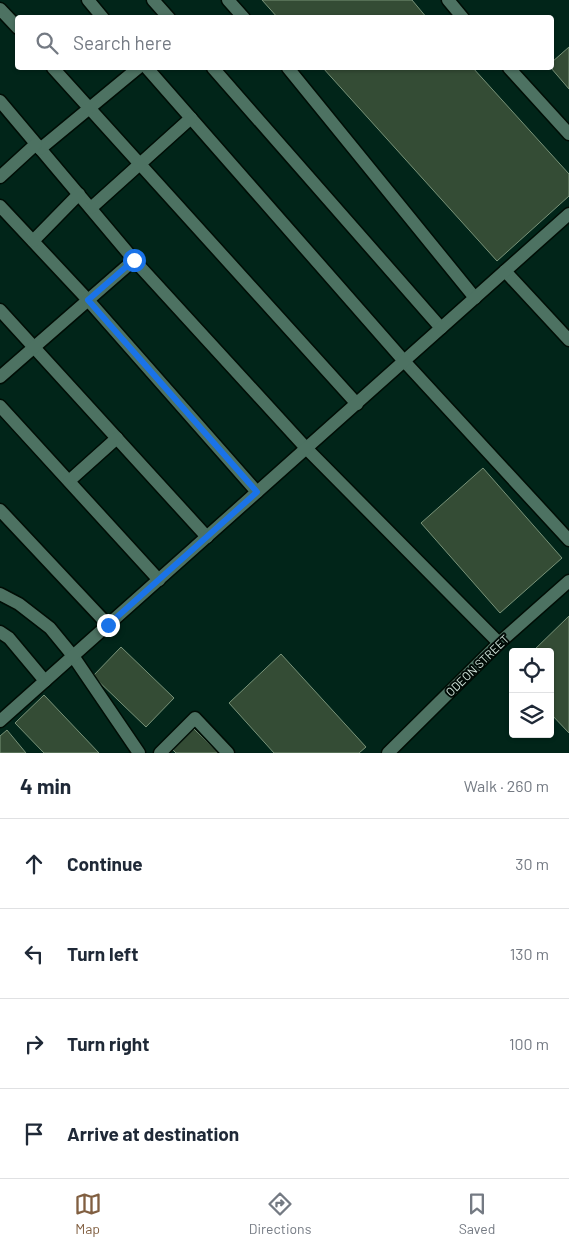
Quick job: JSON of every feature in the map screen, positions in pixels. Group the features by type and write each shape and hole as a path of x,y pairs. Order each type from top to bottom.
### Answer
{"street":[{"path":"88,0 100,15"},
{"path":"154,0 166,15"},
{"path":"228,0 241,15"},
{"path":"448,0 460,15"},
{"path":"0,9 15,25"},
{"path":"55,70 357,404"},
{"path":"0,177 136,70"},
{"path":"149,70 404,361 569,540"},
{"path":"215,70 441,328"},
{"path":"290,70 475,298"},
{"path":"511,70 569,134"},
{"path":"0,100 134,260 306,448 499,643"},
{"path":"91,208 191,118"},
{"path":"33,241 79,194"},
{"path":"0,206 88,300 257,492"},
{"path":"2,716 46,681 569,214"},
{"path":"0,377 134,260"},
{"path":"505,271 569,340"},
{"path":"0,310 207,536"},
{"path":"0,406 159,580"},
{"path":"69,481 117,438"},
{"path":"0,510 108,625"},
{"name":"ODEON STREET","path":"388,753 499,643 569,581"},
{"path":"0,594 19,604 50,628 73,656 138,753"},
{"path":"0,632 8,638 46,681"},
{"path":"160,753 195,718 228,753"}],"building":[{"path":"262,0 412,0 424,15 275,15"},
{"path":"569,47 569,89 553,70 554,60"},
{"path":"325,70 475,70 569,174 569,196 497,261"},
{"path":"483,468 562,558 500,613 421,523"},
{"path":"569,616 569,733 554,717 554,648 536,648"},
{"path":"121,647 174,698 146,727 93,676"},
{"path":"281,654 366,747 359,753 274,753 229,703"},
{"path":"44,695 99,753 44,753 15,723"},
{"path":"194,729 219,753 176,753 173,750"},
{"path":"7,730 26,753 0,753 0,736"}],"route":[{"path":"108,625 257,492 88,300 134,260"}]}
